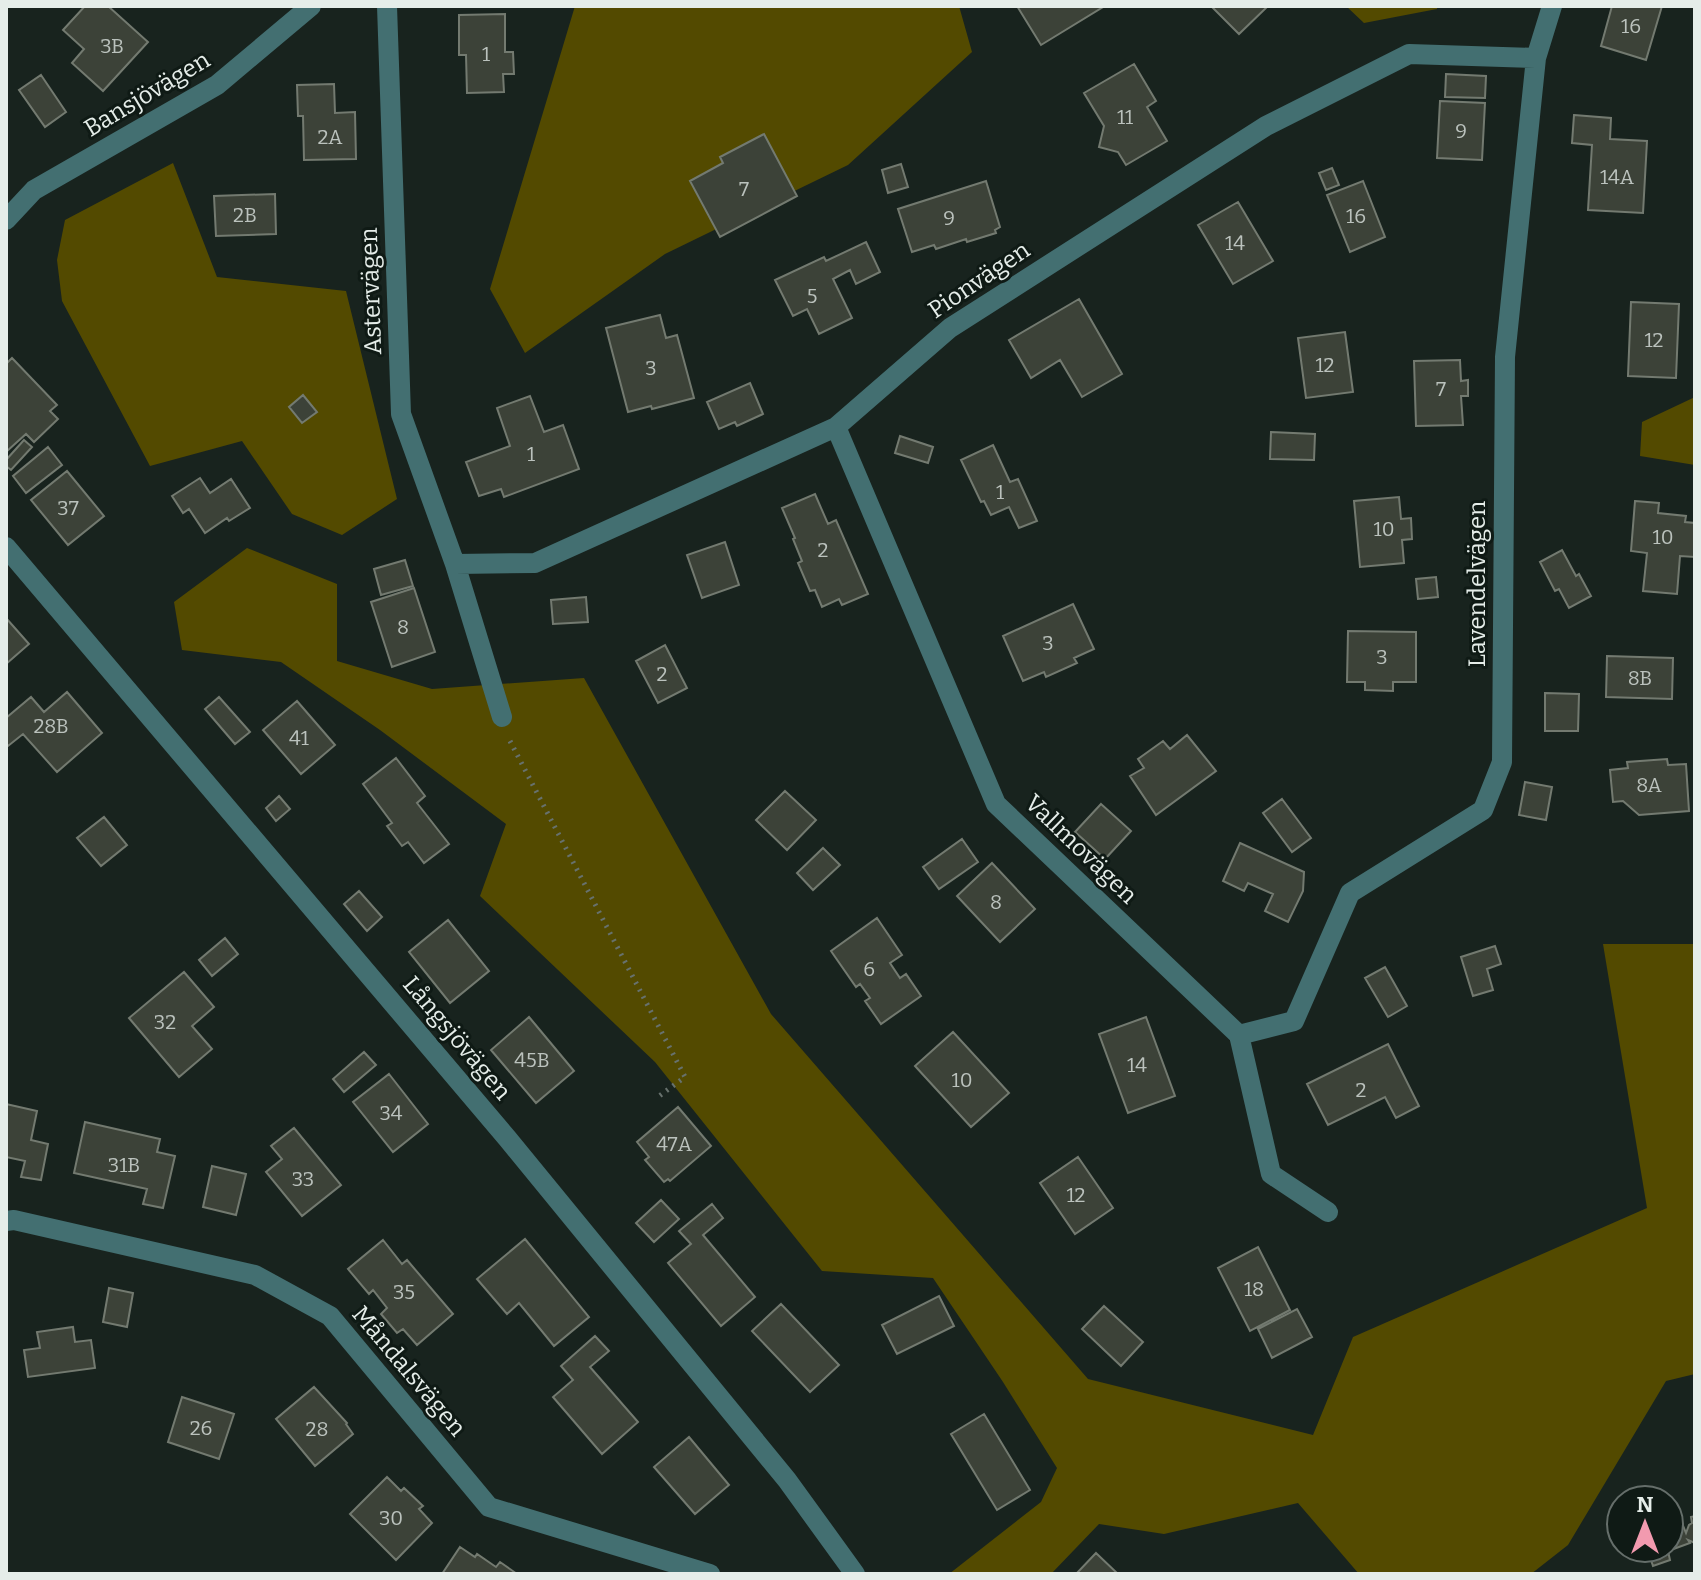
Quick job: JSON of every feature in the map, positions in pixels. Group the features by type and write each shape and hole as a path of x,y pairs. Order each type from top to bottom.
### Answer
{"street":[{"name":"Bansjövägen","path":"6,220 34,190 217,85 311,6"},
{"name":"Astervägen","path":"387,6 401,414 455,564 502,717"},
{"name":"Lavendelvägen","path":"1239,1035 1294,1021 1350,893 1483,810 1502,762 1505,357 1536,58 1552,6"},
{"name":"Pionvägen","path":"455,564 535,563 836,427 950,328 1266,126 1409,54 1536,58"},
{"name":"Vallmovägen","path":"836,427 996,804 1239,1035"},
{"name":"Långsjövägen","path":"6,547 507,1138 787,1480 855,1574"},
{"path":"1239,1035 1271,1174 1328,1212"},
{"name":"Måndalsvägen","path":"6,1221 14,1220 255,1275 330,1316 489,1507 710,1574"}],"path":[{"path":"502,717 506,734 685,1077 658,1097"}],"shaded area":[{"path":"575,6 959,6 972,52 848,165 665,254 525,353 490,289"},
{"path":"1346,6 1437,6 1437,9 1364,23"},
{"path":"173,163 217,277 346,291 397,499 342,535 292,514 242,441 150,466 62,301 57,260 65,220"},
{"path":"1695,397 1695,465 1640,456 1642,422"},
{"path":"247,548 337,584 337,661 432,689 584,678 771,1014 1088,1379 1313,1435 1353,1337 1647,1208 1603,944 1695,944 1695,1374 1666,1381 1568,1545 1531,1574 1359,1574 1298,1503 1164,1534 1099,1524 1051,1574 949,1574 1041,1502 1057,1468 933,1278 822,1271 655,1062 480,896 506,824 380,730 281,662 182,650 174,602"}],"building":[{"path":"85,6 108,6 148,42 103,91 72,63 84,49 63,30"},
{"path":"1017,6 1102,6 1103,7 1041,45"},
{"path":"1211,6 1268,6 1239,34"},
{"path":"1612,6 1662,6 1646,60 1601,46"},
{"path":"505,14 505,52 513,52 514,74 503,74 504,92 467,93 466,55 459,55 459,15"},
{"path":"1134,64 1156,101 1147,107 1167,141 1126,165 1118,152 1099,147 1104,126 1084,93"},
{"path":"1446,74 1486,76 1485,98 1445,97"},
{"path":"41,75 66,112 45,127 19,90"},
{"path":"334,84 335,113 355,112 356,159 304,160 303,116 298,116 297,85"},
{"path":"1440,101 1485,103 1482,160 1437,158"},
{"path":"1574,115 1611,118 1610,139 1647,141 1643,213 1588,210 1592,145 1572,143"},
{"path":"764,134 797,196 720,237 690,181 723,163 720,157"},
{"path":"901,164 908,187 888,193 882,170"},
{"path":"1332,168 1339,185 1326,190 1319,173"},
{"path":"986,181 1000,227 995,230 996,233 912,252 898,209"},
{"path":"1363,181 1385,237 1350,252 1327,195"},
{"path":"275,194 276,234 216,236 214,196"},
{"path":"1238,202 1273,261 1233,284 1198,225"},
{"path":"866,242 880,272 856,284 850,270 833,279 852,318 819,334 807,309 793,316 775,280"},
{"path":"1079,299 1122,374 1082,397 1060,360 1031,378 1009,340"},
{"path":"1631,302 1679,304 1676,378 1628,376"},
{"path":"660,315 666,338 677,335 694,398 628,412 606,328"},
{"path":"1345,332 1353,392 1306,398 1298,338"},
{"path":"12,358 57,405 50,411 58,419 34,442 26,434 6,452 6,364"},
{"path":"1460,360 1461,381 1468,380 1468,396 1461,396 1463,425 1416,426 1414,361"},
{"path":"750,383 763,414 737,426 735,422 719,429 707,402"},
{"path":"303,395 317,412 302,423 289,407"},
{"path":"530,396 544,432 563,425 579,469 504,497 501,489 479,496 466,462 510,446 497,408"},
{"path":"1271,432 1315,434 1314,460 1270,459"},
{"path":"900,436 933,447 928,463 895,453"},
{"path":"24,440 32,447 11,470 6,466 6,460"},
{"path":"993,445 1010,482 1018,479 1037,521 1019,528 1009,507 991,515 984,501 981,502 961,460"},
{"path":"48,447 62,465 26,493 13,476"},
{"path":"67,471 104,516 68,545 31,500"},
{"path":"200,478 210,493 231,479 250,508 229,521 227,518 205,533 189,509 183,513 172,496"},
{"path":"815,494 828,524 836,520 868,594 842,605 839,599 822,607 815,590 810,591 798,563 802,561 795,538 782,508"},
{"path":"1399,497 1401,519 1411,518 1412,539 1402,540 1404,563 1360,567 1354,501"},
{"path":"1635,501 1659,503 1658,513 1686,516 1685,522 1695,523 1695,557 1680,556 1677,594 1643,591 1647,553 1631,551"},
{"path":"725,542 739,585 702,598 687,555"},
{"path":"1562,550 1591,596 1569,608 1559,589 1555,591 1540,562"},
{"path":"405,560 413,586 381,595 374,569"},
{"path":"1436,577 1438,597 1418,599 1416,579"},
{"path":"414,588 435,652 392,667 371,602"},
{"path":"586,597 588,622 553,624 551,600"},
{"path":"1073,604 1094,649 1074,658 1077,663 1046,677 1044,672 1023,681 1003,636"},
{"path":"6,618 29,644 6,664"},
{"path":"1348,631 1416,632 1416,682 1393,682 1393,691 1365,690 1365,682 1347,682"},
{"path":"665,645 687,688 658,703 636,661"},
{"path":"1607,656 1673,658 1672,699 1606,697"},
{"path":"67,692 102,733 57,772 23,734 8,746 6,744 6,718 31,697 44,712"},
{"path":"1545,693 1579,694 1578,731 1545,731"},
{"path":"219,697 250,732 235,744 205,709"},
{"path":"297,701 335,745 301,774 263,730"},
{"path":"1187,735 1216,771 1156,815 1130,776 1144,768 1138,759 1163,741 1170,749"},
{"path":"396,758 425,796 417,803 449,844 424,863 408,842 402,846 387,826 392,823 363,784"},
{"path":"1667,759 1668,765 1686,764 1689,811 1639,815 1623,801 1613,802 1610,770 1628,768 1627,762"},
{"path":"1525,782 1552,787 1546,820 1519,815"},
{"path":"785,791 816,820 787,850 756,820"},
{"path":"279,796 290,809 276,821 266,808"},
{"path":"1282,799 1311,838 1292,852 1263,813"},
{"path":"1101,804 1131,831 1105,859 1075,832"},
{"path":"104,817 127,845 101,866 77,838"},
{"path":"962,839 978,862 939,889 923,867"},
{"path":"1240,843 1304,872 1303,891 1288,922 1265,911 1273,894 1248,883 1244,891 1223,881"},
{"path":"823,848 840,865 813,890 797,873"},
{"path":"992,863 1035,909 1000,942 957,896"},
{"path":"359,891 382,917 367,931 344,904"},
{"path":"877,918 902,955 890,963 900,978 906,974 921,996 881,1024 865,1001 870,998 860,984 856,987 831,951"},
{"path":"448,920 489,971 450,1003 409,952"},
{"path":"225,938 238,954 212,976 199,960"},
{"path":"1495,946 1501,964 1487,969 1493,990 1473,996 1461,957"},
{"path":"1385,967 1407,1006 1388,1017 1365,978"},
{"path":"184,972 214,1007 192,1026 212,1049 179,1077 129,1018"},
{"path":"529,1017 574,1071 536,1103 491,1050"},
{"path":"1146,1017 1175,1096 1128,1113 1099,1034"},
{"path":"953,1032 1009,1093 971,1127 915,1066"},
{"path":"1388,1044 1419,1106 1396,1118 1385,1097 1328,1125 1307,1084"},
{"path":"364,1052 376,1065 344,1092 333,1079"},
{"path":"389,1074 428,1124 393,1152 353,1102"},
{"path":"6,1104 37,1111 31,1140 48,1144 41,1180 21,1177 25,1161 6,1157"},
{"path":"678,1107 711,1146 670,1181 664,1182 645,1160 649,1157 637,1142"},
{"path":"85,1122 160,1139 157,1152 175,1156 163,1208 143,1204 147,1189 74,1173"},
{"path":"294,1128 341,1185 302,1216 266,1172 282,1159 271,1146"},
{"path":"1078,1157 1113,1208 1075,1234 1040,1183"},
{"path":"212,1166 246,1174 236,1215 203,1207"},
{"path":"661,1200 679,1219 654,1242 636,1223"},
{"path":"712,1204 723,1218 703,1235 755,1297 721,1326 668,1263 691,1244 679,1231"},
{"path":"525,1239 589,1317 554,1346 519,1303 507,1314 477,1279"},
{"path":"383,1240 402,1264 407,1260 453,1314 417,1345 403,1329 397,1333 381,1314 387,1308 373,1290 369,1294 348,1269"},
{"path":"1258,1247 1290,1310 1250,1331 1218,1268"},
{"path":"109,1288 133,1293 127,1327 103,1322"},
{"path":"939,1296 954,1326 897,1354 882,1325"},
{"path":"781,1304 839,1365 810,1392 752,1331"},
{"path":"1104,1306 1143,1342 1121,1366 1082,1329"},
{"path":"1297,1309 1312,1337 1272,1358 1258,1329"},
{"path":"73,1327 75,1342 91,1340 95,1368 28,1377 24,1350 40,1348 37,1332"},
{"path":"595,1336 609,1351 590,1367 638,1422 602,1454 553,1397 573,1380 561,1366"},
{"path":"314,1387 347,1423 353,1434 315,1466 276,1419"},
{"path":"182,1397 234,1414 219,1459 168,1442"},
{"path":"984,1414 1030,1490 997,1510 951,1434"},
{"path":"689,1437 729,1485 695,1514 654,1467"},
{"path":"387,1477 423,1506 419,1509 432,1523 396,1560 350,1514"},
{"path":"1695,1516 1695,1543 1688,1540 1690,1543 1685,1545 1685,1531 1686,1533 1692,1523 1691,1517"},
{"path":"460,1547 496,1567 500,1562 517,1574 442,1574"},
{"path":"1096,1553 1118,1574 1076,1574"}]}
